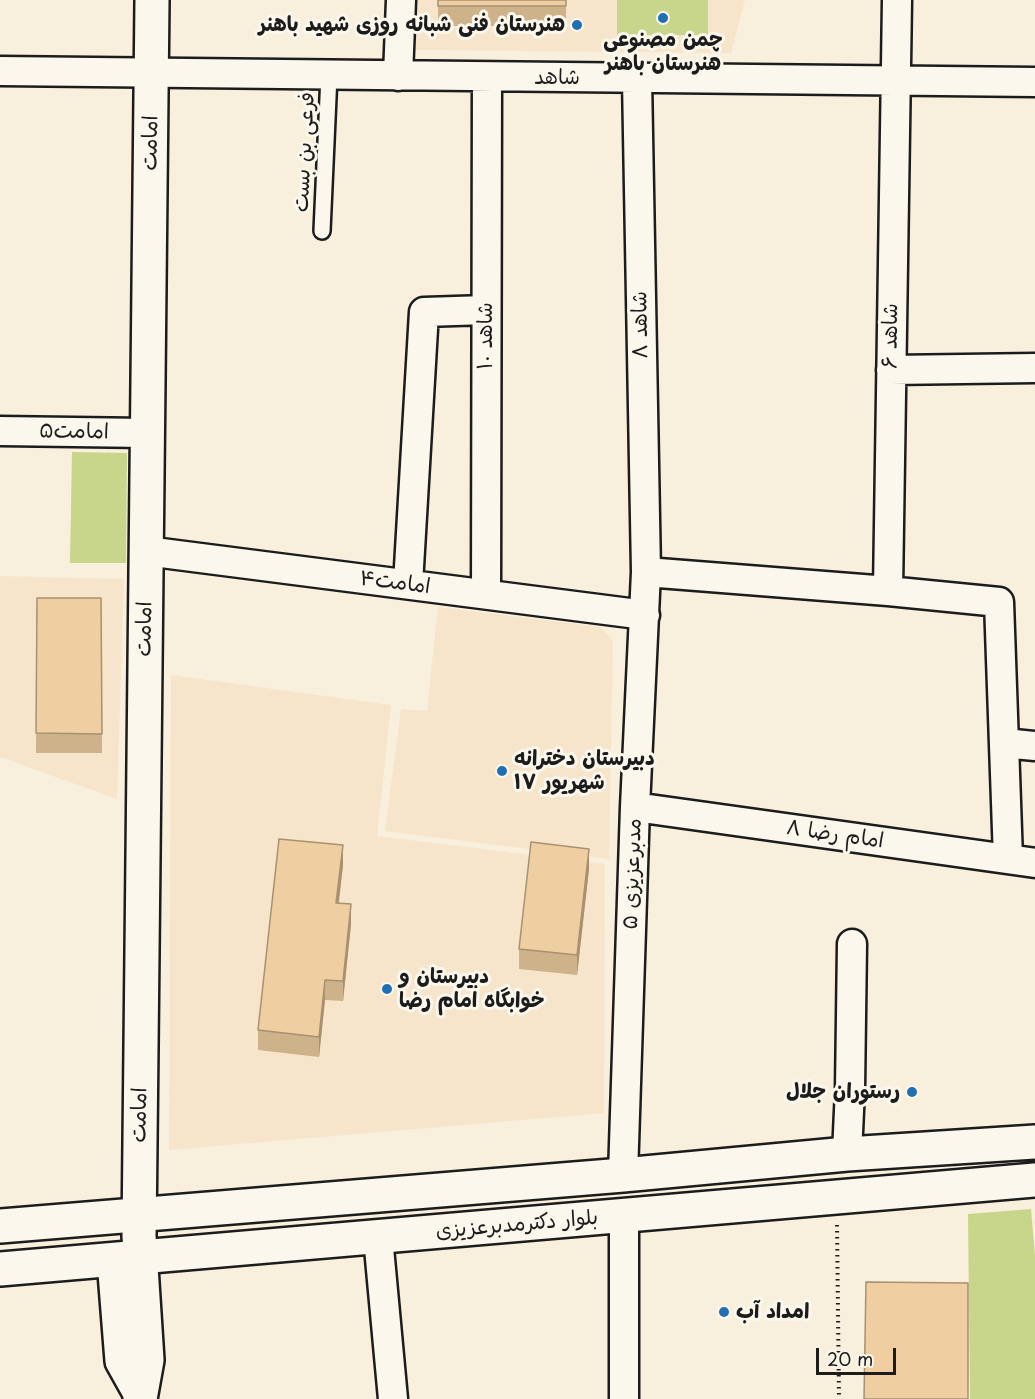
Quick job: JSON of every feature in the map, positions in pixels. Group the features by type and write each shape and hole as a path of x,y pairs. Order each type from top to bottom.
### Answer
{"main road":[{"name":"امامت","path":"140,1396 122,1361 126,1259 139,1214 152,0"},
{"name":"بلوار دکترمدبرعزیزی","path":"0,1226 623,1175 847,1154 1035,1142"},
{"name":"بلوار دکترمدبرعزیزی","path":"0,1269 1035,1180"}],"street":[{"path":"398,76 401,0"},
{"name":"شاهد ۶","path":"888,591 897,0"},
{"name":"شاهد","path":"0,71 637,79 1035,81"},
{"name":"شاهد ۱۰","path":"486,594 487,77"},
{"name":"شاهد ۸","path":"637,79 645,572"},
{"path":"408,584 424,312 486,310"},
{"path":"891,370 1035,368"},
{"name":"امامت۵","path":"0,431 147,433"},
{"name":"امامت۴","path":"146,551 645,615"},
{"path":"645,572 999,602 1004,743 1021,861"},
{"name":"مدبرعزیزی ۵","path":"623,1175 645,572"},
{"path":"1004,743 1035,746"},
{"name":"امام رضا ۸","path":"635,807 1021,861"},
{"path":"847,1154 852,944"},
{"path":"624,1215 624,1399"},
{"path":"378,1237 393,1399"}],"lane":[{"name":"فرعی بن بست","path":"322,231 329,75"}],"path":[{"path":"836,1197 839,1399"}],"shaded area":[{"name":"هنرستان فنی شبانه‌ روزی شهید باهنر","path":"417,0 745,0 731,53 416,50"},
{"path":"0,576 124,579 117,799 0,757"},
{"name":"دبیرستان دخترانه ۱۷ شهریور","path":"438,607 601,627 613,641 609,859 385,831 401,709 427,711"},
{"name":"دبیرستان و خوابگاه امام رضا","path":"171,675 391,705 377,836 605,864 604,1113 169,1150"}],"green space":[{"name":"چمن مصنوعی هنرستان باهنر","path":"617,0 708,0 708,35 617,35"},
{"path":"72,452 127,453 126,563 70,563"},
{"path":"1031,1209 1035,1255 1035,1399 970,1399 968,1214"}],"building":[{"path":"438,0 566,0 566,6 438,6"},
{"path":"37,598 101,598 102,734 36,733"},
{"path":"279,839 343,845 336,903 351,904 343,981 325,980 319,1037 258,1030"},
{"path":"531,842 589,849 577,955 519,949"},
{"path":"866,1282 968,1283 968,1399 864,1399"}],"place":[{"name":"چمن مصنوعی هنرستان باهنر","path":"663,18"},
{"name":"هنرستان فنی شبانه‌ روزی شهید باهنر","path":"577,25"},
{"name":"دبیرستان دخترانه ۱۷ شهریور","path":"502,771"},
{"name":"دبیرستان و خوابگاه امام رضا","path":"387,989"},
{"name":"رستوران جلال","path":"912,1092"},
{"name":"امداد آب","path":"724,1312"}]}
